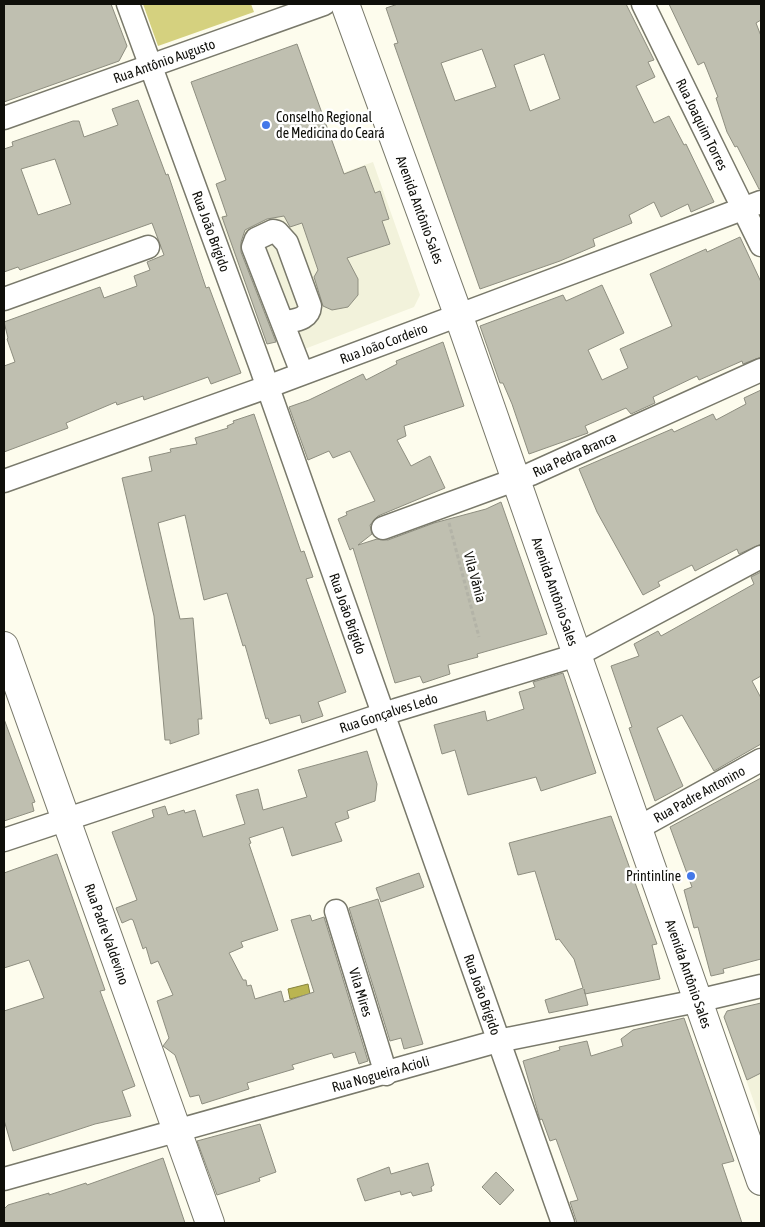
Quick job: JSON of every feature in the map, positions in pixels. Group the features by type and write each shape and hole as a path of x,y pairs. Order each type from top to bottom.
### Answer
{"main road":[{"name":"Avenida Antônio Sales","path":"345,4 458,314 761,1181"},
{"name":"Rua Padre Valdevino","path":"4,647 210,1223"}],"street":[{"name":"Rua João Brígido","path":"128,4 267,387 563,1223"},
{"name":"Rua Antônio Augusto","path":"4,118 324,4"},
{"name":"Rua Joaquim Torres","path":"643,4 752,205 761,244"},
{"name":"Rua João Cordeiro","path":"4,482 267,387 752,205"},
{"path":"4,299 148,247"},
{"path":"283,323 302,373"},
{"name":"Rua Pedra Branca","path":"383,528 515,480 761,370"},
{"name":"Rua Gonçalves Ledo","path":"4,840 66,821 383,714 577,655 761,557"},
{"name":"Rua Padre Antonino","path":"638,828 761,760"},
{"name":"Vila Mires","path":"336,911 386,1074"},
{"name":"Rua Nogueira Acioli","path":"4,1179 176,1130 386,1074 498,1041 697,1001 761,986"}],"path":[{"name":"Vila Vânia","path":"449,522 479,637"}],"shaded area":[{"path":"143,4 251,4 254,12 158,46"},
{"path":"373,162 420,295 414,307 302,350 281,340 267,344 220,217"},
{"path":"308,984 310,994 290,999 288,989"},
{"path":"761,1003 761,1122 724,1017 727,1011"}],"building":[{"path":"4,4 111,4 127,46 119,61 4,102"},
{"path":"398,4 626,4 654,60 648,62 655,77 636,86 654,123 669,116 684,145 686,144 714,202 691,212 688,204 661,217 654,202 629,215 632,223 593,239 595,246 560,261 480,289 394,44 398,43 386,8","holes":["482,49 496,87 455,101 441,63","544,54 560,99 530,111 514,65"]},
{"path":"669,4 761,4 761,20 756,23 761,36 761,189 759,189 737,146 735,147 727,132 716,98 718,97 704,62 698,65"},
{"path":"297,44 344,174 365,166 375,193 380,191 389,219 382,221 390,244 347,258 358,279 358,295 348,307 332,310 323,306 314,277 318,270 302,223 290,227 284,216 267,219 245,230 241,242 241,252 276,342 267,344 222,217 227,216 216,184 226,180 191,82"},
{"path":"138,100 166,175 168,174 206,288 209,287 241,373 211,384 208,377 144,400 143,396 117,405 116,402 66,423 68,428 4,452 4,366 15,362 7,339 4,322 100,287 104,298 137,286 134,276 150,270 147,262 164,255 152,223 20,270 18,267 4,272 4,149 13,146 12,142 73,121 79,121 84,137 118,125 112,109","holes":["55,159 71,204 38,215 21,169"]},
{"path":"740,237 761,282 761,357 743,364 742,361 699,380 697,376 653,397 655,403 631,414 626,408 585,426 588,433 529,454 512,404 503,383 500,383 480,326 563,295 566,301 602,285 624,333 588,350 602,380 628,368 620,349 672,326 650,274 706,249 707,252"},
{"path":"443,342 464,406 404,426 406,436 397,440 411,466 430,456 445,488 378,516 370,525 372,534 358,545 377,539 388,540 434,523 486,509 501,502 547,634 477,654 478,657 448,665 450,674 423,683 420,676 395,683 353,548 350,550 338,519 347,515 346,512 375,501 350,451 333,458 329,451 308,460 289,407 309,400 363,374 366,380 397,364 396,361"},
{"path":"761,390 761,544 739,554 737,549 695,571 692,565 658,582 660,586 643,595 597,512 579,469 672,429 674,432 713,414 716,420 746,404 744,398"},
{"path":"254,414 301,552 304,551 313,577 306,579 346,692 318,702 323,716 302,723 300,715 270,724 268,718 266,719 245,645 243,646 227,593 204,600 185,515 158,523 180,619 193,618 202,719 198,719 199,734 170,744 170,740 165,740 154,616 122,478 152,471 149,457 171,452 170,449 197,444 195,438 228,428 227,426 234,423 233,421"},
{"path":"761,572 761,676 752,681 761,698 761,744 714,771 682,715 657,728 683,786 655,801 629,728 632,727 611,666 639,656 634,644 658,631 661,636 754,584 751,577"},
{"path":"563,673 596,773 541,791 536,777 468,795 455,750 442,754 434,725 485,711 487,721 524,709 519,692 535,687 533,682"},
{"path":"4,719 35,802 32,803 34,811 4,821"},
{"path":"367,751 377,784 375,801 347,811 349,818 335,823 342,841 292,856 283,827 249,838 251,843 249,844 278,930 241,942 243,947 229,953 243,980 246,980 247,986 251,985 255,999 281,991 284,1002 314,992 291,920 310,915 312,921 324,917 368,1061 359,1064 355,1052 334,1058 332,1053 292,1065 294,1069 247,1083 249,1089 202,1104 199,1095 190,1097 175,1055 163,1046 169,1038 157,1001 173,995 158,961 151,964 146,947 143,949 133,920 122,923 116,908 137,900 112,832 154,817 152,810 165,806 168,815 184,810 185,813 195,810 203,837 245,824 236,795 258,789 263,810 307,797 298,770"},
{"path":"761,778 761,959 723,969 724,973 711,976 698,927 694,928 684,890 692,887 670,827"},
{"path":"611,816 657,944 652,945 660,979 585,994 588,1005 549,1013 545,1000 583,988 574,959 559,939 556,940 535,871 518,875 509,843"},
{"path":"57,854 105,990 100,991 135,1086 122,1091 131,1116 95,1124 13,1151 4,1120 4,1011 44,998 29,960 4,968 4,873"},
{"path":"419,873 424,887 381,902 376,888"},
{"path":"378,899 423,1044 404,1049 401,1038 390,1041 349,908"},
{"path":"761,1003 761,1073 747,1080 724,1017 727,1011"},
{"path":"684,1018 734,1161 722,1164 742,1223 577,1223 570,1202 578,1200 556,1139 550,1141 542,1119 540,1120 523,1061 560,1050 559,1047 587,1041 591,1056 623,1046 621,1039 633,1030"},
{"path":"260,1124 276,1172 259,1178 260,1181 217,1195 197,1141"},
{"path":"163,1158 185,1223 4,1223 4,1209 8,1205 49,1193 49,1195 86,1183 87,1185"},
{"path":"428,1163 434,1185 431,1187 432,1191 413,1196 411,1192 401,1195 400,1191 365,1201 357,1179 389,1167 391,1174"},
{"path":"496,1172 514,1190 500,1205 482,1187"}],"place":[{"name":"Conselho Regional de Medicina do Ceará","path":"266,125"},
{"name":"Printinline","path":"691,876"}]}
